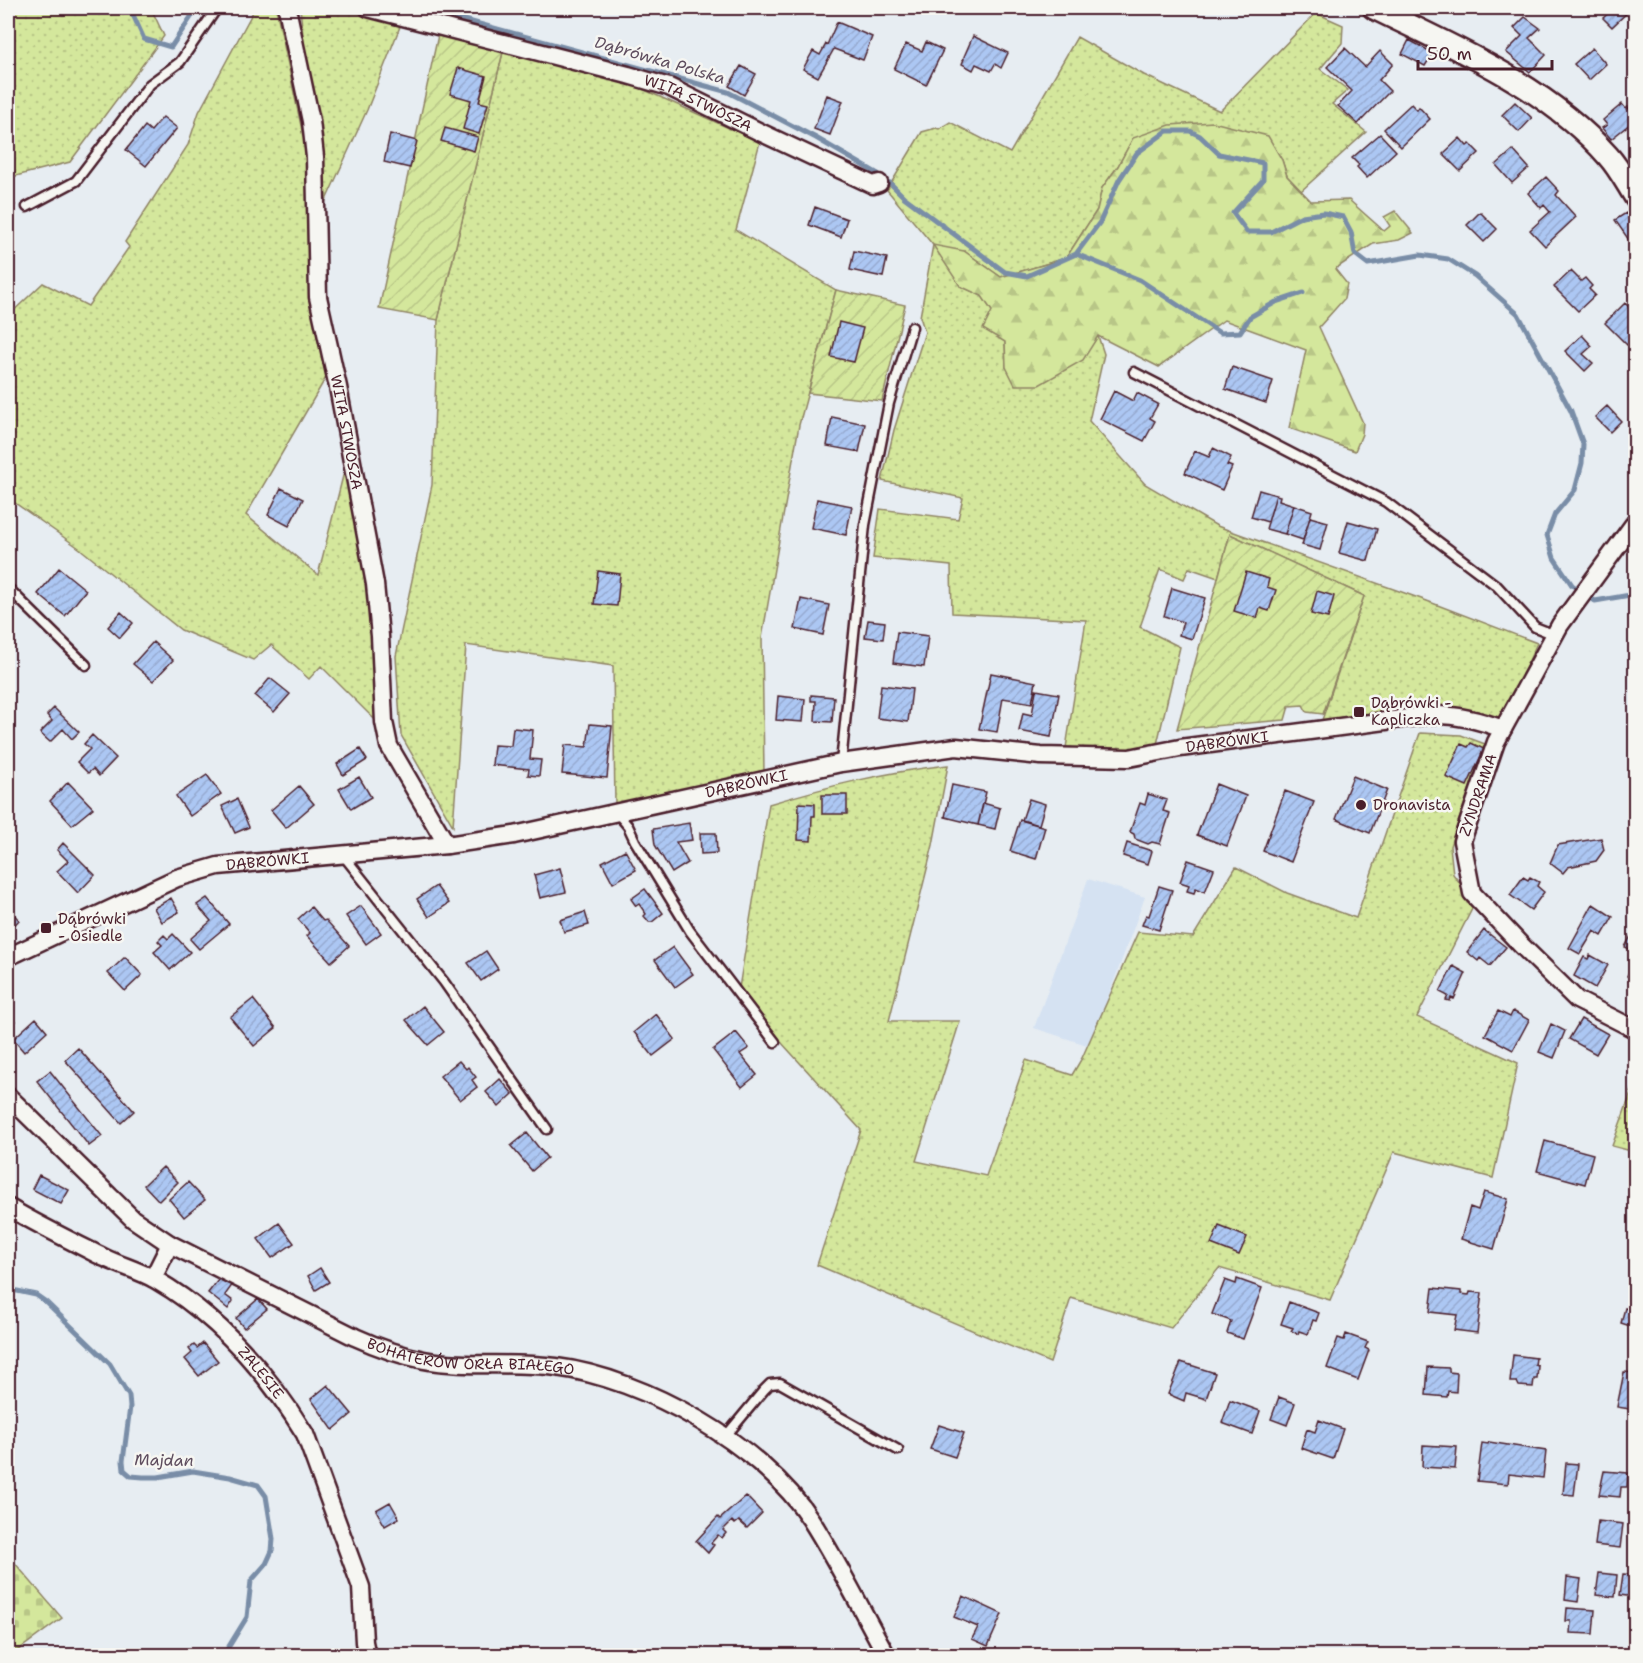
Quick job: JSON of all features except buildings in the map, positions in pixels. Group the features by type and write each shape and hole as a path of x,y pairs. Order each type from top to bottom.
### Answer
{"street":[{"name":"WITA STWOSZA","path":"287,8 311,121 315,157 318,297 338,387 375,584 384,722 389,746 447,845"},
{"name":"WITA STWOSZA","path":"368,8 669,87 873,185 879,183"},
{"path":"1374,8 1397,16 1546,99 1578,125 1610,158 1635,198"},
{"name":"ZYNDRAMA","path":"1635,521 1555,635 1503,729 1496,742 1462,841 1473,893 1521,945 1577,1000 1635,1030"},
{"name":"DĄBRÓWKI","path":"8,957 177,878 218,866 447,845 514,836 841,763 919,754 956,747 1041,756 1129,759 1191,746 1449,715 1477,720 1503,729"},
{"name":"BOHATERÓW ORŁA BIAŁEGO","path":"8,1096 133,1219 170,1244 377,1347 425,1360 461,1364 554,1366 587,1372 642,1390 724,1437 776,1479 810,1519 887,1656"},
{"name":"ZALESIE","path":"8,1207 106,1258 153,1278 179,1294 203,1312 249,1358 306,1434 362,1587 364,1642 367,1656"},
{"path":"153,1278 170,1244"}],"lane":[{"path":"27,207 76,181 150,84 180,62 217,8"},
{"path":"841,763 865,525 890,403 912,327"},
{"path":"1134,372 1386,502 1497,586 1535,627 1555,635"},
{"path":"8,588 86,665"},
{"path":"618,813 690,931 775,1042"},
{"path":"343,855 444,982 547,1129"},
{"path":"724,1437 770,1384 780,1383 898,1450"}],"shaded area":[{"path":"1088,879 1145,897 1090,1046 1034,1028"}],"green space":[{"path":"8,8 151,8 164,36 70,162 8,178"},
{"path":"255,8 276,8 306,149 308,261 328,374 246,515 318,575 345,468 366,559 376,651 378,723 321,666 309,679 271,645 253,660 181,630 79,548 8,498 8,316 43,283 88,306 129,247 125,242 188,145 199,112"},
{"path":"300,8 347,8 401,24 367,110 322,209"},
{"path":"1316,13 1343,25 1342,43 1320,69 1348,90 1332,104 1366,132 1301,191 1287,176 1282,160 1133,138 1118,166 1102,188 1097,210 1066,258 1001,277 964,251 960,286 982,296 992,311 1005,342 1006,367 1098,336 1104,354 1089,421 1145,484 1217,526 1537,643 1502,719 1448,707 1397,710 1322,720 1364,596 1230,534 1218,578 1189,568 1184,579 1160,569 1140,627 1180,647 1157,744 1123,751 1066,748 1086,620 952,613 951,566 873,558 880,509 958,519 963,498 882,481 894,430 925,332 920,317 933,245 887,190 922,132 939,129 950,122 1010,153 1077,37 1144,75 1220,111"},
{"path":"438,35 503,52 438,320 379,309"},
{"path":"503,52 618,78 760,142 736,230 836,290 799,425 762,638 764,773 615,805 613,666 466,645 453,826 401,735 396,656 432,485 438,320"},
{"path":"1213,122 1268,136 1282,160 1287,176 1311,201 1349,200 1384,231 1390,226 1384,217 1395,211 1413,233 1399,240 1373,244 1335,269 1347,284 1344,299 1319,327 1363,423 1362,434 1355,451 1289,428 1306,350 1224,320 1159,367 1098,336 1083,360 1039,385 1015,385 1006,367 1005,342 983,329 992,311 982,296 960,286 933,245 964,251 1001,277 1066,258 1097,210 1102,188 1118,166 1133,138 1170,125"},
{"path":"836,290 905,305 882,401 808,393"},
{"path":"1230,534 1364,596 1323,714 1307,712 1303,705 1289,706 1285,720 1177,729"},
{"path":"1420,733 1461,735 1485,744 1450,846 1453,874 1475,903 1417,1017 1518,1063 1493,1178 1394,1152 1330,1300 1219,1268 1171,1328 1071,1298 1050,1363 817,1265 861,1130 781,1042 739,988 769,804 857,780 948,765 933,845 889,1021 960,1021 916,1161 986,1176 1026,1060 1072,1075 1082,1058 1138,932 1193,937 1236,867 1287,893 1356,918"},
{"path":"1635,1082 1635,1152 1612,1146"},
{"path":"8,1555 62,1618 10,1656 8,1655"}],"waterway":[{"name":"Dąbrówka Polska","path":"127,8 134,17 144,39 171,47 197,8"},
{"name":"Dąbrówka Polska","path":"421,8 728,92 816,138 878,174"},
{"name":"Dąbrówka Polska","path":"890,183 904,197 1005,272 1027,276 1076,254 1100,222 1119,180 1137,153 1167,131 1190,131 1200,136 1219,154 1263,163 1263,180 1233,213 1247,232 1271,232 1302,216 1324,213 1343,217 1351,232 1355,254 1368,264 1420,255 1448,259 1475,276 1518,314 1571,411 1583,444 1582,463 1575,490 1555,514 1547,535 1554,558 1572,585 1595,601 1636,594"},
{"path":"1076,254 1140,280 1220,333 1240,332 1250,317 1276,302 1303,293"},
{"name":"Majdan","path":"8,1289 36,1295 46,1302 110,1364 129,1396 130,1407 123,1461 124,1470 131,1476 158,1477 193,1471 230,1477 258,1485 266,1496 273,1539 272,1551 266,1564 251,1581 247,1617 223,1656"}],"place":[{"name":"Dąbrówki - Kapliczka","path":"1359,712"},
{"name":"Dronavista","path":"1361,805"},
{"name":"Dąbrówki - Osiedle","path":"46,928"}]}
